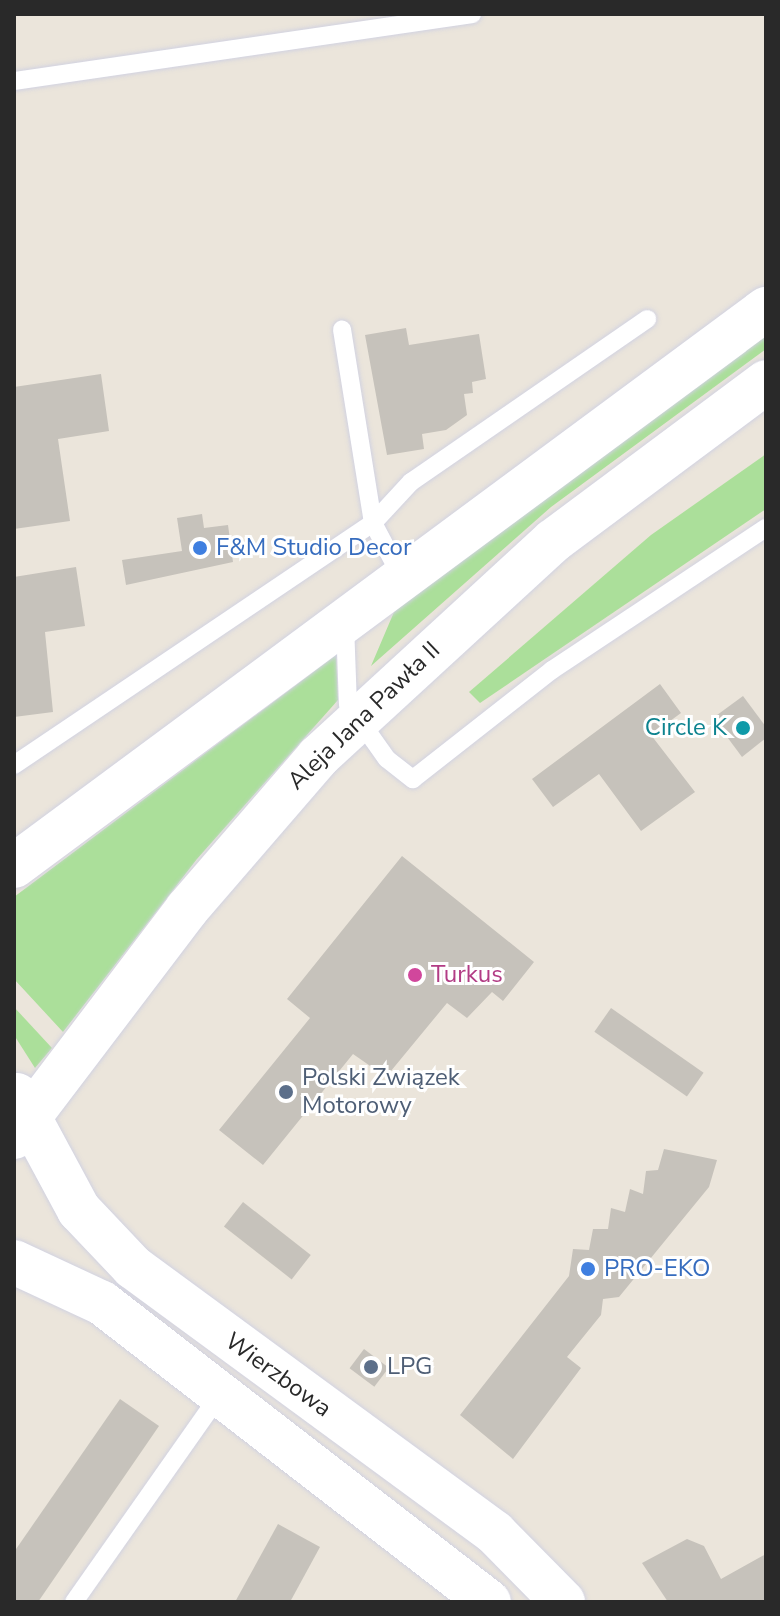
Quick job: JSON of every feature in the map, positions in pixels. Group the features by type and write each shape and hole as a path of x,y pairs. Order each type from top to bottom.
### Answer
{"main road":[{"path":"14,866 345,617 766,309"},
{"name":"Aleja Jana Pawła II","path":"19,1114 243,842 357,718 553,541 766,382"},
{"name":"Wierzbowa","path":"19,1114 79,1210 133,1267 495,1533 563,1602"},
{"name":"Wierzbowa","path":"14,1262 102,1303 222,1391 489,1602"},
{"path":"144,1334 173,1298"}],"lane":[{"path":"14,81 472,14"},
{"path":"14,765 373,523 411,482 647,319"},
{"path":"342,329 373,523 401,576"},
{"path":"345,617 348,704 387,759 413,779 552,670 766,528"},
{"path":"74,1602 222,1391"}],"green space":[{"path":"766,329 766,349 551,507 371,666 394,612 556,483"},
{"path":"766,454 766,509 480,703 469,692 651,535"},
{"path":"336,655 338,700 197,859 63,1032 14,979 14,897"},
{"path":"14,1007 52,1048 35,1068 14,1035"}],"building":[{"path":"406,328 409,345 479,334 486,379 472,382 473,393 464,394 467,415 446,430 422,434 424,449 387,455 365,335"},
{"path":"101,374 109,431 58,439 70,521 14,529 14,387"},
{"path":"202,514 204,528 228,525 233,562 126,585 122,560 182,551 177,518"},
{"path":"76,567 85,626 45,632 53,712 14,717 14,577"},
{"name":"Circle K","path":"660,684 681,713 651,735 695,792 641,831 599,774 553,807 532,779"},
{"name":"Circle K","path":"743,696 766,727 766,738 742,757 713,718"},
{"name":"Turkus","path":"402,856 534,962 503,1001 492,992 467,1018 447,1003 386,1077 353,1054 263,1165 219,1130 310,1018 287,999"},
{"path":"611,1008 704,1073 687,1097 594,1032"},
{"path":"664,1149 717,1160 709,1187 619,1297 603,1299 601,1315 567,1357 581,1368 513,1459 460,1415 569,1276 573,1249 589,1250 593,1229 608,1229 611,1208 625,1212 630,1189 643,1194 646,1171 658,1170"},
{"path":"243,1202 311,1255 292,1279 224,1226"},
{"path":"364,1349 389,1368 374,1387 350,1368"},
{"path":"120,1399 159,1426 38,1602 14,1602 14,1552"},
{"path":"278,1524 320,1547 290,1602 235,1602"},
{"path":"687,1539 704,1546 721,1579 766,1554 766,1602 668,1602 642,1563"}],"place":[{"name":"F&M Studio Decor","path":"200,548"},
{"name":"Circle K","path":"743,728"},
{"name":"Turkus","path":"415,975"},
{"name":"Polski Związek Motorowy","path":"286,1092"},
{"name":"PRO-EKO","path":"588,1269"},
{"name":"LPG","path":"371,1367"}]}
